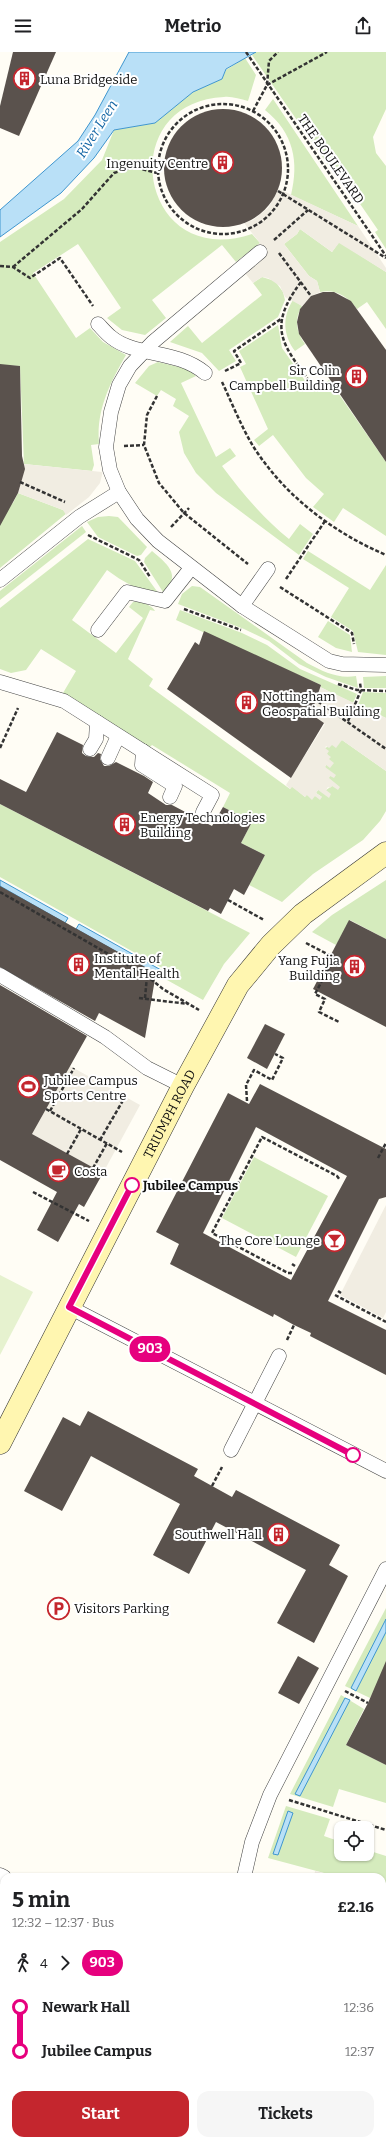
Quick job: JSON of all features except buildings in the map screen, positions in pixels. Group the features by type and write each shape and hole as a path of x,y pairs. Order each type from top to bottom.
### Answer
{"street":[{"name":"TRIUMPH ROAD","path":"0,1443 69,1307 91,1268 182,1086 228,1001 253,965 303,914 386,853"}],"lane":[{"path":"260,252 144,350 130,366 120,385 111,412 106,447 110,470 119,492 137,519 158,541 242,606 329,661 342,664 386,665"},
{"path":"97,317 111,338 144,350 181,358 211,374"},
{"path":"0,580 79,517 119,492"},
{"path":"98,630 127,592 165,601 191,568"},
{"path":"242,606 265,572"},
{"path":"0,682 64,702 212,795 203,812"},
{"path":"90,749 96,739 97,722"},
{"path":"108,758 118,736"},
{"path":"143,751 142,765 175,786 170,797"},
{"path":"0,975 105,1036 147,1068 182,1086"},
{"path":"69,1307 386,1471"},
{"path":"231,1450 279,1356"},
{"path":"245,1873 252,1842 270,1795 386,1570"}],"path":[{"name":"THE BOULEVARD","path":"246,52 386,257"},
{"path":"253,111 268,85 269,61 278,52"},
{"path":"268,85 327,52"},
{"path":"223,102 253,111 262,117 278,133 287,153 288,174 284,195 272,214 257,226 235,234 211,234 191,227 174,213 162,194 157,173 160,151 169,131 184,116 202,106 223,102"},
{"path":"13,267 82,209 114,173 133,167 157,173"},
{"path":"278,191 386,257"},
{"path":"260,252 308,210"},
{"path":"0,266 13,267 30,278 60,258 97,317"},
{"path":"311,296 301,282 287,302 282,318 282,333 286,347 314,388"},
{"path":"224,372 241,363 234,351 282,318"},
{"path":"211,374 253,445 270,468 300,502 360,544 386,555"},
{"path":"157,396 147,415 144,445 159,483 184,513 265,572 281,588 352,633 361,690 348,721"},
{"path":"20,482 68,503 79,517"},
{"path":"281,588 325,520"},
{"path":"87,535 139,560 161,593 162,600"},
{"path":"0,748 15,717 23,690"},
{"path":"313,698 386,749"},
{"path":"0,892 147,976 163,989 203,1012"},
{"path":"228,900 270,923"},
{"path":"305,942 335,958 316,994 325,999 319,1012 339,1022"},
{"path":"144,998 147,976"},
{"path":"139,998 190,1004"},
{"path":"247,1100 246,1085 254,1070 272,1080 283,1058 275,1054"},
{"path":"50,1111 74,1068"},
{"path":"100,1140 125,1097"},
{"path":"46,1109 128,1156"},
{"path":"67,1154 81,1129"},
{"path":"292,1272 288,1273 212,1233 262,1137 337,1176 340,1180"},
{"path":"92,1168 107,1143"},
{"path":"378,1158 386,1143"},
{"path":"33,1192 93,1223"},
{"path":"336,1295 386,1322"},
{"path":"340,1688 368,1703"},
{"path":"270,1795 386,1830"}],"green space":[{"path":"256,52 386,52 386,109 373,137 376,153 386,166 386,249 375,232 378,230 334,166 330,168 252,55"},
{"path":"245,58 256,75 248,101 233,97 224,97 188,106 165,126 154,153 154,182 164,209 184,229 214,239 252,234 260,243 236,262 222,245 152,300 166,318 145,335 122,330 107,318 121,308 78,244 33,273 76,338 90,328 103,342 126,355 105,397 100,420 99,444 91,445 94,465 92,471 24,464 20,366 0,365 0,242 64,199 102,160 114,130 155,123 193,92 222,79 226,70"},
{"path":"273,99 358,226 291,195 294,171 292,149 282,128 265,110"},
{"path":"300,229 332,252 339,242 386,272 386,329 367,302 357,309 341,294 326,291 320,292 317,281 309,276 284,244 297,234"},
{"path":"262,277 275,281 283,292 285,300 278,317 229,350 236,361 219,371 202,353 170,342 188,326 202,343 262,295 253,283"},
{"path":"293,300 302,306 299,311 297,325 305,344 295,351 288,339 285,326 289,306"},
{"path":"278,325 282,348 313,392 329,380 386,462 386,536 343,508 334,522 313,507 324,494 306,478 273,435 259,446 254,440 268,429 240,367 246,364 239,351"},
{"path":"158,362 187,369 196,376 181,383 216,457 230,448 236,456 222,466 253,505 270,523 289,539 300,524 313,534 299,555 216,493 196,473 184,453 179,432 189,416 173,406 176,399 161,390 157,396 135,383 149,366"},
{"path":"18,493 63,510 67,513 0,568 0,511 13,503"},
{"path":"98,517 118,517 147,547 141,555 137,556 98,537 87,522"},
{"path":"82,526 86,532 0,600 0,591"},
{"path":"88,539 135,561 159,594 145,591 132,585 107,570 72,620 116,653 143,618 129,607 133,602 139,602 151,607 155,611 150,610 128,659 153,679 149,686 290,789 292,786 305,797 306,795 322,797 316,793 318,790 326,790 332,786 339,787 328,778 330,776 325,767 329,759 325,748 342,740 386,771 386,811 380,821 363,840 313,874 282,902 249,885 265,855 241,843 252,822 223,807 230,793 152,745 148,749 63,693 76,671 41,649 26,670 11,673 0,669 0,608"},
{"path":"152,551 167,565 172,575 172,580 169,586 163,592 144,562 145,558"},
{"path":"308,551 370,590 386,565 386,655 358,652 353,631 331,617 349,588 303,559"},
{"path":"192,586 200,587 307,663 337,676 356,676 358,688 326,677 299,664 269,641 244,629 178,604 182,594"},
{"path":"180,610 242,633 267,645 300,669 357,694 353,703 320,687 321,685 176,620"},
{"path":"328,621 350,635 352,652 336,648 318,637"},
{"path":"386,676 386,688 364,688 363,677"},
{"path":"363,692 386,693 386,718 358,705"},
{"path":"0,804 250,933 224,964 203,1000 158,975 162,968 0,877"},
{"path":"386,880 386,939 350,920 336,945 312,932 332,915"},
{"path":"254,1157 328,1196 296,1257 222,1218"},
{"path":"0,1275 33,1292 0,1355"},
{"path":"386,1608 386,1667 370,1698 345,1686"},
{"path":"341,1695 364,1709 346,1745 386,1765 386,1803 339,1789 333,1807 290,1794"},
{"path":"286,1806 330,1819 324,1836 334,1840 334,1861 374,1861 374,1852 386,1856 386,1873 324,1873 268,1858"}],"shaded area":[{"path":"279,189 358,226 386,268 386,272 339,243 332,252 300,229 297,234 284,244 309,276 317,281 320,292 311,296 302,306 285,297 280,286 268,278 262,277 253,283 236,262 260,243 244,223 253,220 268,208"},
{"path":"24,464 102,472 102,475 100,483 89,497 66,515 63,510 18,493"},
{"path":"320,687 386,718 386,771 342,740 336,748 332,745 329,748 326,746 325,748 329,751 327,754 331,757 329,759 334,763 330,768 326,765 325,767 336,775 334,778 330,776 329,778 340,787 338,790 332,786 330,788 328,787 326,790 331,794 329,798 318,790 316,793 322,797 320,800 315,796 312,800 307,795 305,797 292,787 290,789 286,785 325,724 306,709"},
{"path":"70,1066 140,1105 103,1173 32,1134"},
{"path":"386,1205 386,1312 383,1318 340,1295"}],"water":[{"name":"River Leen","path":"129,52 256,52 226,69 222,79 193,92 155,123 114,130 94,158 61,193 0,237 0,210 78,141 95,115"},
{"path":"0,880 68,918 65,923 0,886"},
{"path":"79,924 161,970 158,975 76,929"},
{"path":"386,1619 386,1632 356,1691 351,1688"},
{"path":"345,1698 350,1700 300,1796 295,1794"},
{"path":"288,1811 293,1813 278,1855 273,1854"}],"bus line":[{"name":"903","path":"132,1185 91,1268 69,1307 353,1455"}],"place":[{"name":"Luna Bridgeside","path":"25,79"},
{"name":"Ingenuity Centre","path":"223,163"},
{"name":"Sir Colin Campbell Building","path":"356,377"},
{"name":"Nottingham Geospatial Building","path":"247,703"},
{"name":"Energy Technologies Building","path":"124,824"},
{"name":"Institute of Mental Health","path":"78,965"},
{"name":"Yang Fujia Building","path":"355,967"},
{"name":"Jubilee Campus Sports Centre","path":"29,1087"},
{"name":"Costa","path":"58,1171"},
{"name":"Jubilee Campus","path":"132,1185"},
{"name":"The Core Lounge","path":"335,1240"},
{"name":"Southwell Hall","path":"278,1534"},
{"name":"Visitors Parking","path":"59,1608"}]}
